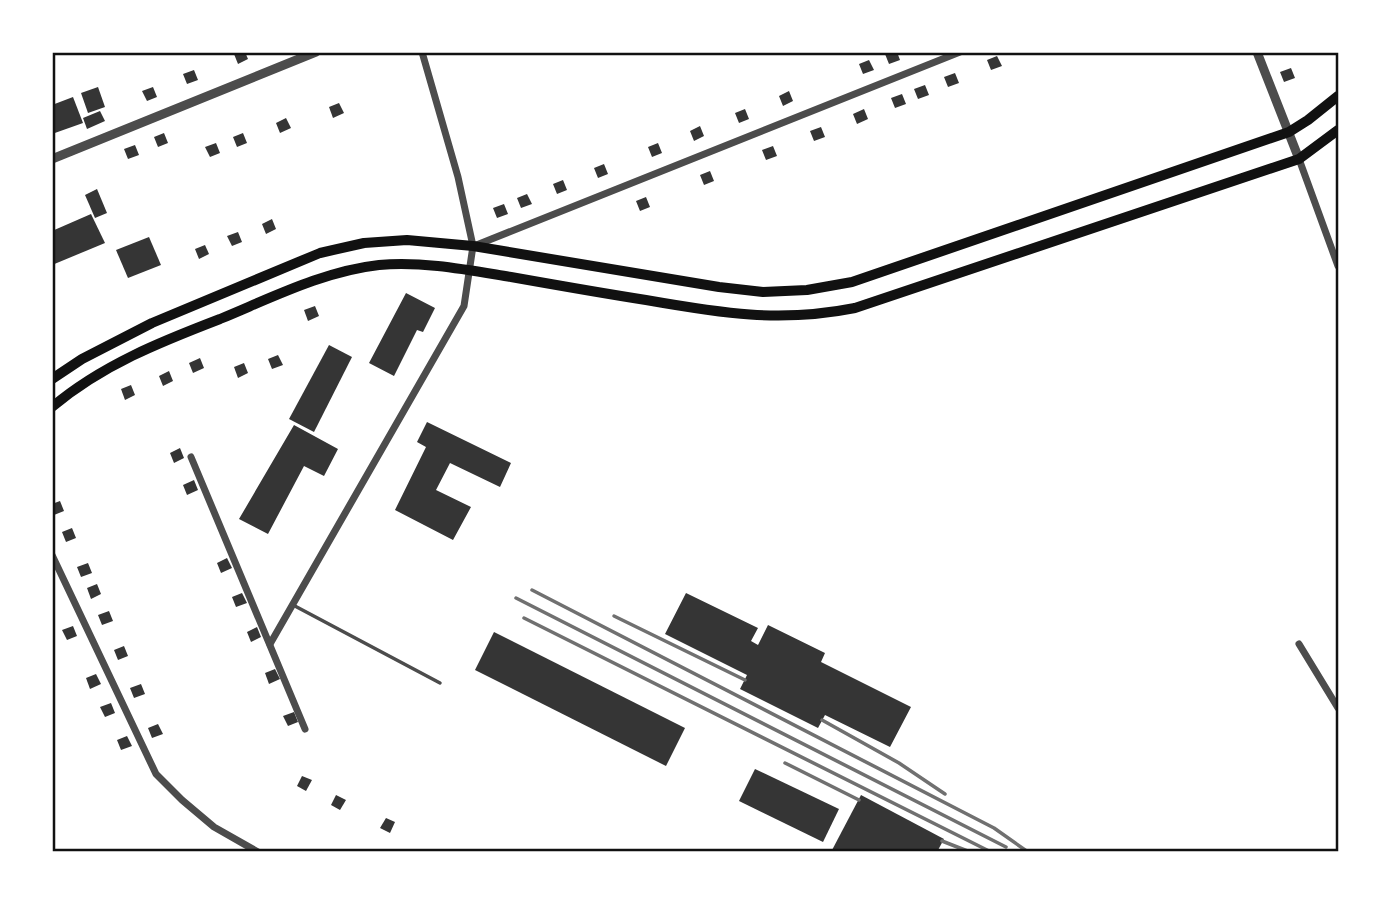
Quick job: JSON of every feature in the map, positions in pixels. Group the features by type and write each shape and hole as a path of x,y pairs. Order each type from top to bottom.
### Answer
{"main road":[{"path":"52,379 82,359 152,323 320,253 386,240 473,246 763,292 807,290 852,282 1289,132 1339,96"},
{"path":"52,407 116,363 163,341 336,274 380,265 402,264 471,271 729,314 795,317 826,314 903,293 1299,159 1339,130"}],"street":[{"path":"52,159 316,52"},
{"path":"270,644 464,306 473,246 458,177 422,52"},
{"path":"473,246 960,52"},
{"path":"1257,52 1339,266"},
{"path":"191,457 305,729"},
{"path":"52,555 156,774 214,827 258,852"},
{"path":"1299,644 1339,708"}],"lane":[{"path":"292,605 440,683"}],"building":[{"path":"245,52 248,59 238,64 234,54"},
{"path":"897,52 900,60 889,64 885,54"},
{"path":"997,56 1002,66 991,70 987,60"},
{"path":"869,60 874,70 863,74 859,64"},
{"path":"1291,68 1295,78 1284,82 1280,72"},
{"path":"194,70 198,80 187,84 183,74"},
{"path":"955,73 959,83 948,87 944,77"},
{"path":"925,85 929,95 918,99 914,89"},
{"path":"98,87 105,107 88,113 81,93"},
{"path":"153,87 157,97 147,101 142,91"},
{"path":"789,91 793,101 783,106 779,96"},
{"path":"902,94 906,104 895,108 891,98"},
{"path":"73,97 83,123 52,134 52,105"},
{"path":"339,103 344,113 333,118 329,107"},
{"path":"745,109 749,119 739,123 735,113"},
{"path":"864,109 868,119 857,124 853,114"},
{"path":"100,111 105,121 87,129 83,118"},
{"path":"286,118 291,128 280,133 276,123"},
{"path":"700,126 704,136 694,141 690,131"},
{"path":"821,127 825,137 814,141 810,131"},
{"path":"164,133 168,143 158,147 154,137"},
{"path":"243,133 247,143 237,147 233,137"},
{"path":"216,143 220,153 210,157 205,147"},
{"path":"658,143 662,153 652,157 648,147"},
{"path":"135,145 139,155 128,159 124,149"},
{"path":"773,146 777,156 766,160 762,150"},
{"path":"604,164 608,174 598,178 594,168"},
{"path":"710,171 714,181 704,185 700,175"},
{"path":"563,180 567,190 557,194 553,184"},
{"path":"97,189 107,213 95,218 85,195"},
{"path":"527,194 532,204 521,208 517,198"},
{"path":"646,197 650,207 640,211 636,201"},
{"path":"504,204 508,214 497,218 493,208"},
{"path":"91,214 105,243 52,265 52,231"},
{"path":"272,219 276,229 266,234 262,224"},
{"path":"238,232 242,242 232,246 227,236"},
{"path":"149,237 161,265 128,278 116,250"},
{"path":"205,245 209,254 199,259 195,249"},
{"path":"406,293 435,308 423,332 417,330 394,376 369,363"},
{"path":"315,306 319,316 308,321 304,310"},
{"path":"329,345 352,357 314,432 289,419"},
{"path":"278,355 283,365 272,369 268,359"},
{"path":"200,358 204,368 193,373 189,363"},
{"path":"244,363 248,373 238,378 234,367"},
{"path":"169,371 173,381 163,386 159,376"},
{"path":"131,385 135,395 125,400 121,389"},
{"path":"427,422 511,463 500,487 450,463 436,490 471,507 453,540 395,510 426,447 417,442"},
{"path":"294,425 338,449 324,476 304,466 268,534 239,519"},
{"path":"180,448 184,458 174,463 170,453"},
{"path":"194,480 198,490 187,495 183,485"},
{"path":"60,501 64,511 54,515 52,504"},
{"path":"72,528 76,538 66,542 62,532"},
{"path":"227,558 232,568 221,573 217,563"},
{"path":"88,563 92,573 81,577 77,567"},
{"path":"97,584 101,594 91,599 87,588"},
{"path":"242,593 247,603 236,607 232,597"},
{"path":"686,593 758,628 751,641 758,645 768,625 825,653 821,662 911,707 890,747 825,715 818,728 740,689 747,675 665,634"},
{"path":"109,611 113,621 102,625 98,615"},
{"path":"73,626 77,636 67,640 62,630"},
{"path":"257,627 261,637 251,642 247,632"},
{"path":"494,632 685,728 666,766 475,670"},
{"path":"124,646 128,656 118,660 114,650"},
{"path":"275,669 280,679 269,684 265,673"},
{"path":"96,674 101,684 90,689 86,678"},
{"path":"141,684 145,694 134,698 130,688"},
{"path":"111,703 115,713 105,717 100,707"},
{"path":"294,712 298,722 288,726 283,716"},
{"path":"158,724 163,734 152,738 148,728"},
{"path":"127,736 132,746 121,750 117,740"},
{"path":"755,769 839,809 823,842 739,801"},
{"path":"302,776 312,780 306,791 297,786"},
{"path":"336,795 346,800 340,810 331,805"},
{"path":"861,795 944,839 937,852 831,852"},
{"path":"386,818 395,822 390,833 380,828"}],"railway":[{"path":"532,590 994,828 1028,852"},
{"path":"516,598 1006,847"},
{"path":"614,616 745,680"},
{"path":"524,618 991,852"},
{"path":"822,720 899,763 945,794"},
{"path":"785,763 859,800"},
{"path":"942,841 970,852"}]}
